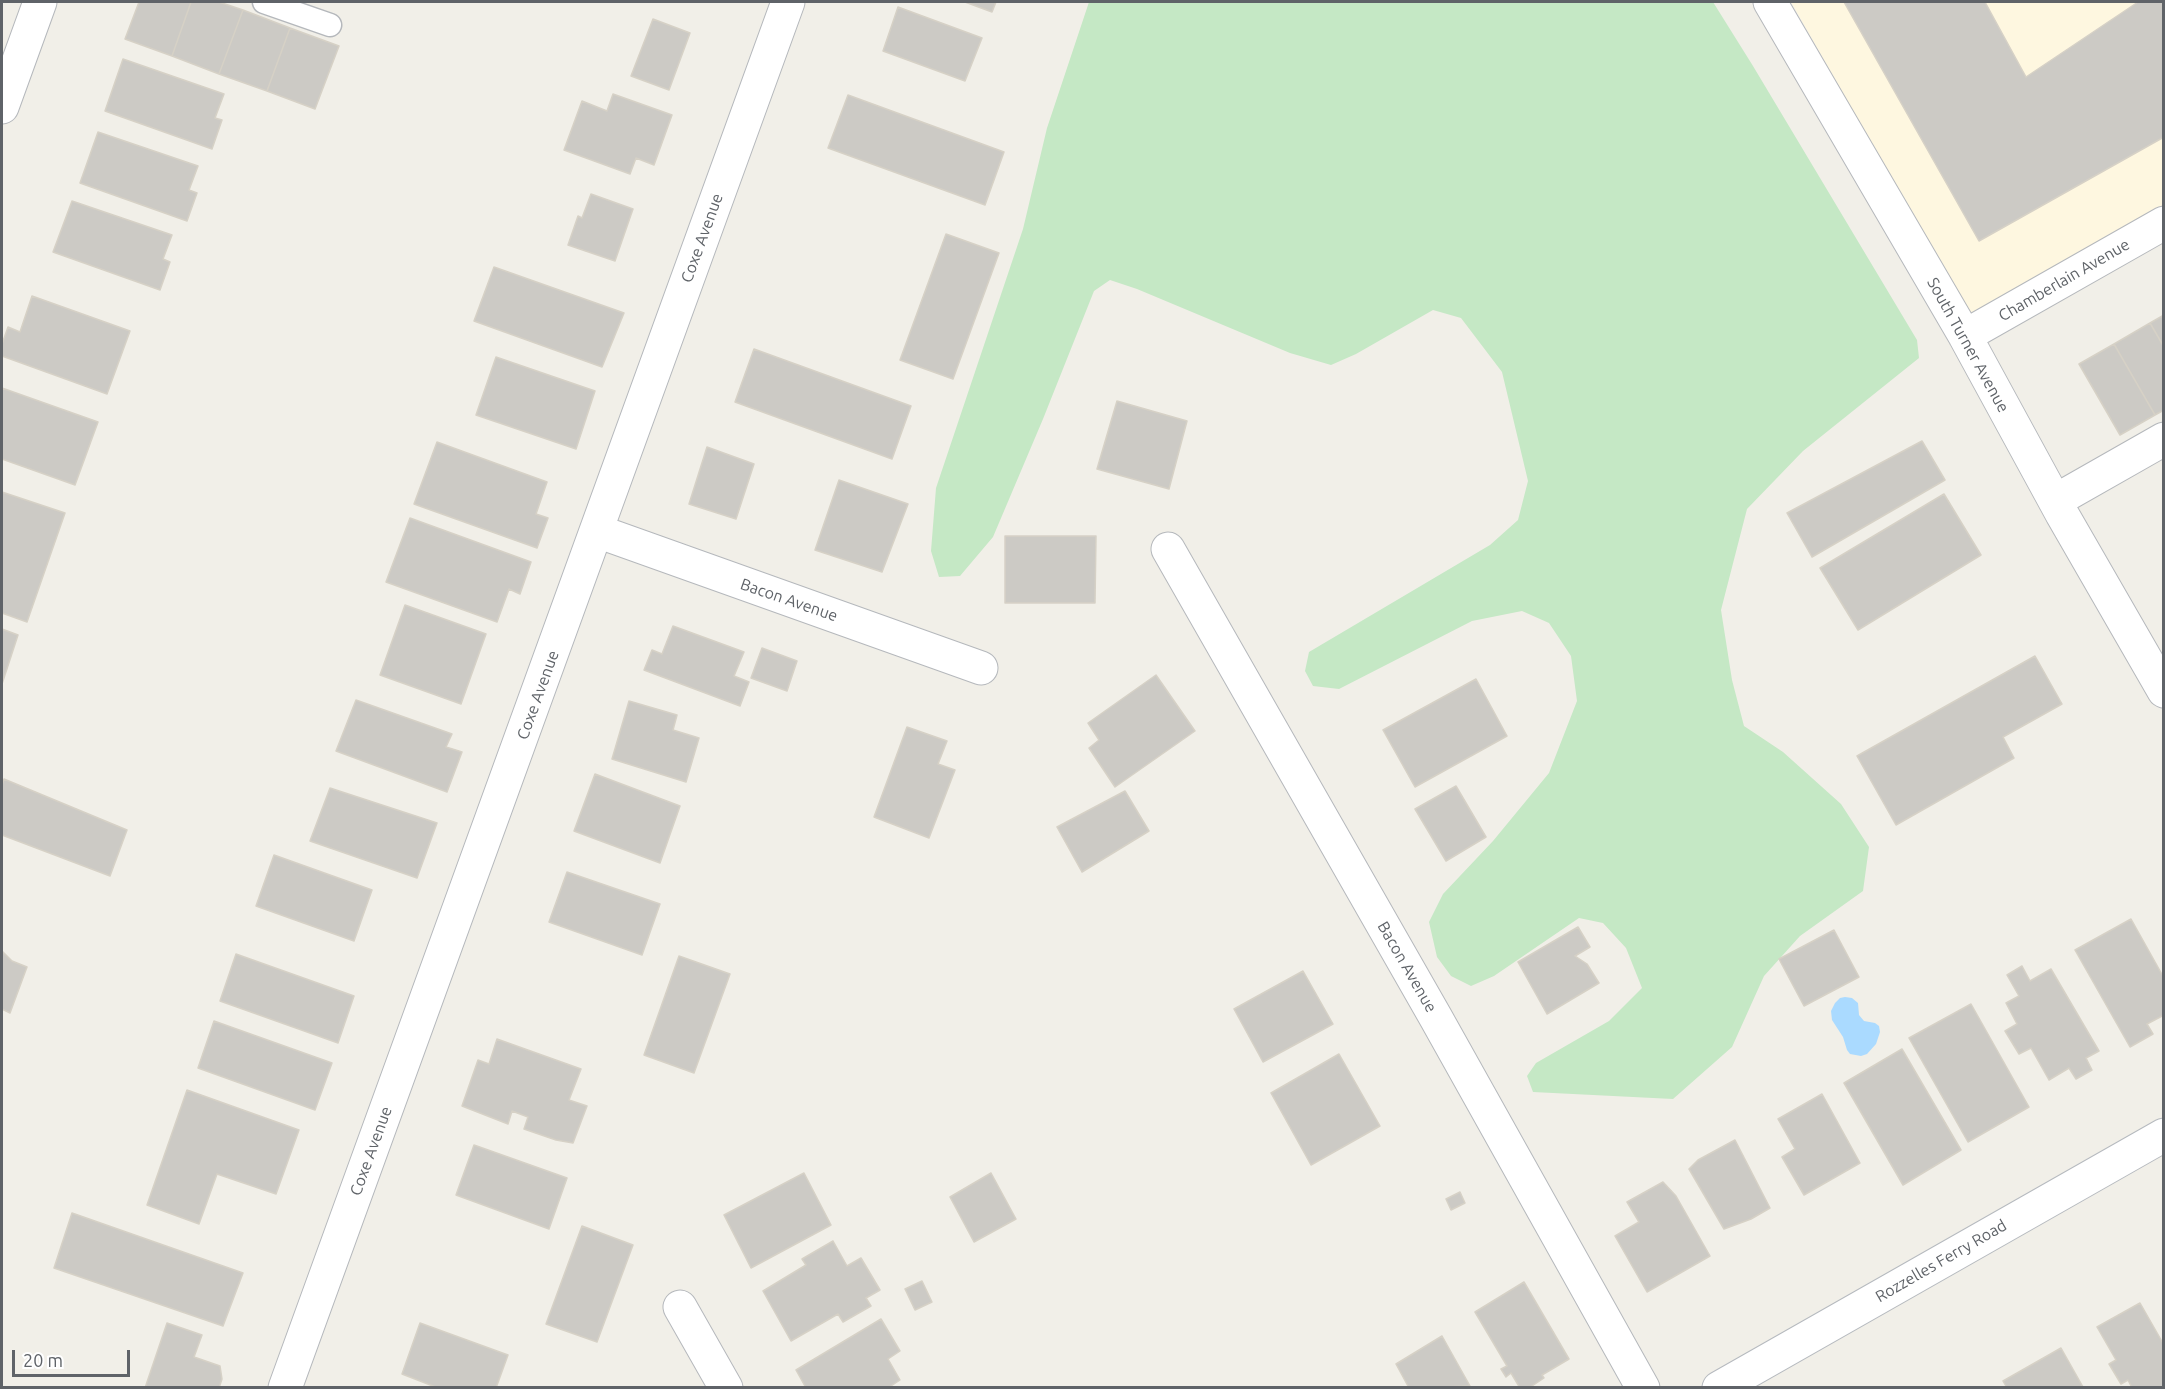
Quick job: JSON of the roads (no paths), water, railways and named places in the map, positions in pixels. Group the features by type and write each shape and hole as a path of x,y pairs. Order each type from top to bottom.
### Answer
{"street":[{"path":"2,107 40,2"},
{"name":"Coxe Avenue","path":"285,1388 788,2"},
{"name":"South Turner Avenue","path":"1770,2 1965,336 2163,691"},
{"name":"Chamberlain Avenue","path":"1965,336 2163,223"},
{"path":"2055,501 2163,440"},
{"name":"Bacon Avenue","path":"597,531 981,668"},
{"name":"Bacon Avenue","path":"1168,549 1436,1018 1643,1388"},
{"name":"Rozzelles Ferry Road","path":"1719,1388 2163,1135"},
{"path":"680,1307 726,1388"}],"lane":[{"path":"264,2 330,25"}],"water":[{"path":"1845,997 1852,998 1858,1003 1859,1015 1864,1021 1879,1026 1880,1032 1876,1044 1867,1054 1861,1056 1850,1054 1832,1020 1831,1011 1835,1003"}]}
